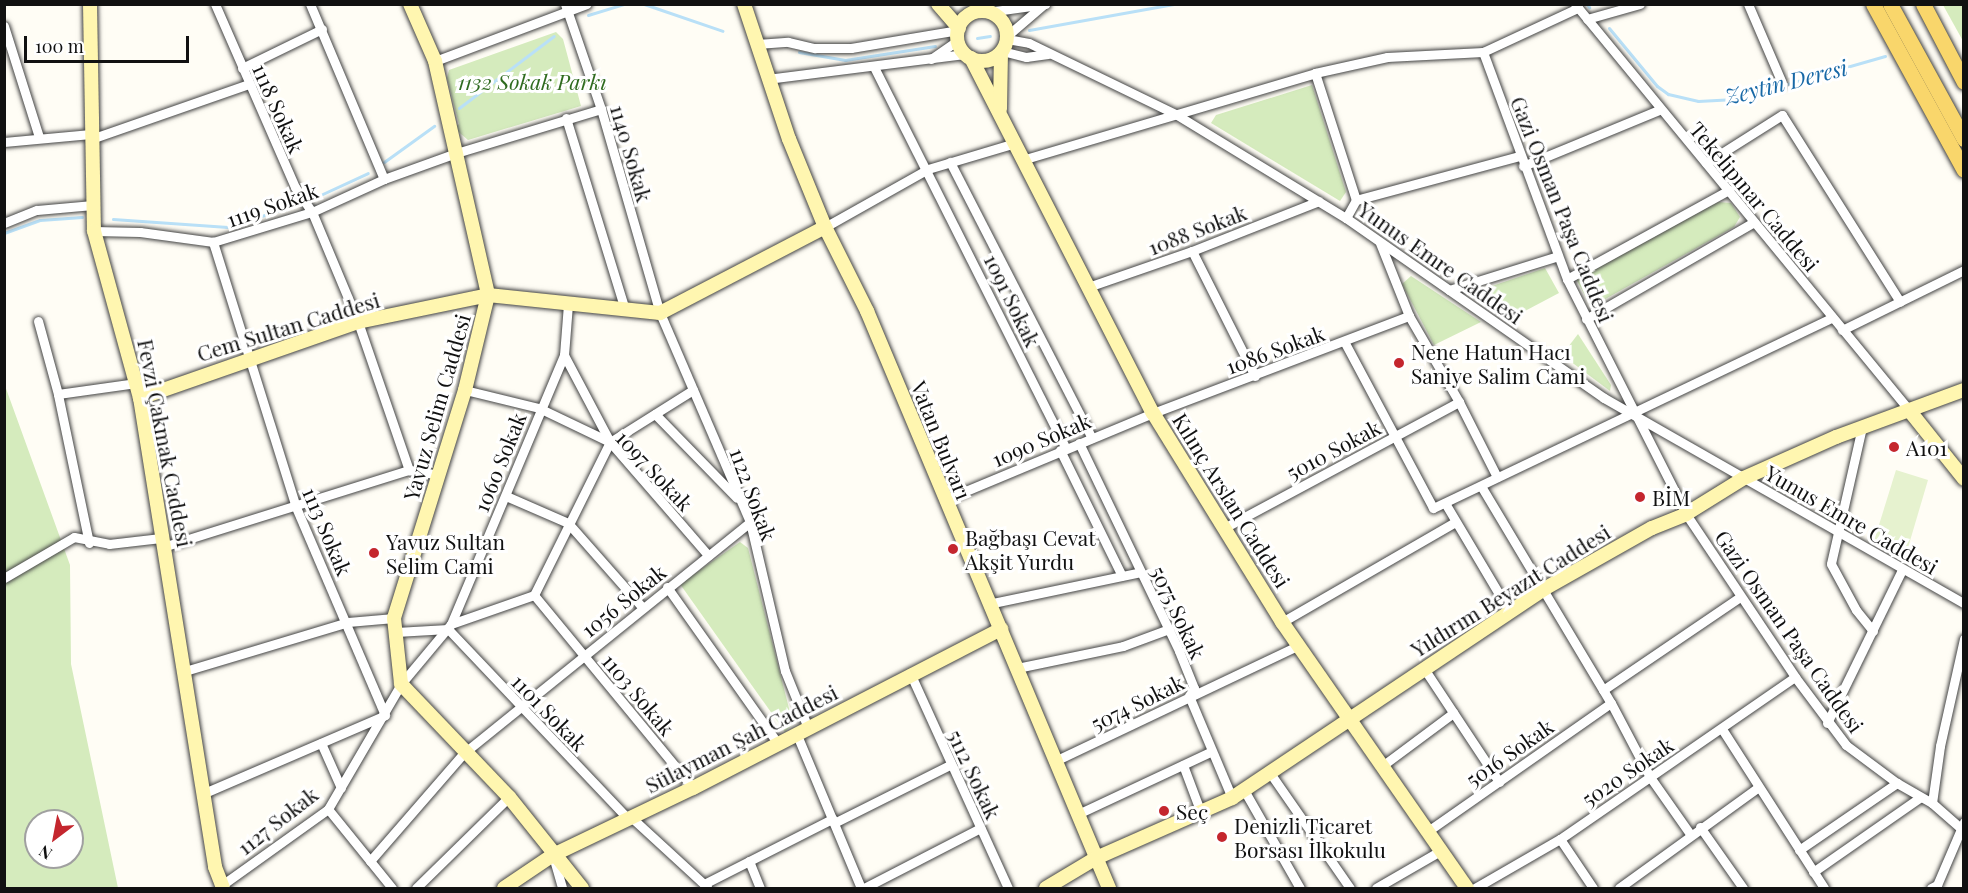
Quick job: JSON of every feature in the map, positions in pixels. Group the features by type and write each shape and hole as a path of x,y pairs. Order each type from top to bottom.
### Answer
{"main road":[{"path":"1873,4 1964,170"},
{"path":"1890,4 1964,139"},
{"path":"1923,4 1963,79"}],"street":[{"name":"Fevzi Çakmak Caddesi","path":"90,4 94,231 140,398 185,671 202,794 215,867 223,887"},
{"name":"1118 Sokak","path":"215,4 296,187 312,212 358,322 409,470"},
{"path":"310,4 384,178"},
{"path":"410,4 435,61 453,154 488,295"},
{"path":"435,61 566,8 587,4"},
{"name":"Vatan Bulvarı","path":"744,4 767,79 825,227 867,310 944,500 1001,629 1055,761 1080,813 1109,888"},
{"path":"938,4 958,33 968,56"},
{"path":"1587,20 1640,4"},
{"path":"1748,4 1782,83"},
{"path":"931,59 958,33 969,15 980,9 1044,5"},
{"path":"767,79 931,59 968,56 984,61 1005,45 1044,5"},
{"path":"1022,160 1315,74 1387,57 1483,52 1576,6"},
{"name":"Tekelipınar Caddesi","path":"1576,6 1659,110 1729,190 1909,410"},
{"name":"1140 Sokak","path":"566,8 601,109 660,313"},
{"path":"980,9 1004,23 1005,45"},
{"path":"4,26 39,137"},
{"path":"242,68 322,29"},
{"path":"757,44 788,42 815,48 851,48 958,33"},
{"name":"Yunus Emre Caddesi","path":"1005,45 1029,43 1177,115 1346,218 1604,398 1902,570 1964,603"},
{"name":"Yunus Emre Caddesi","path":"1005,45 1026,57 1048,54"},
{"name":"Kılınç Arslan Caddesi","path":"1000,111 1005,45"},
{"name":"Gazi Osman Paşa Caddesi","path":"1483,52 1523,166 1567,279 1631,412 1686,514 1795,677 1827,723 1846,745 1919,798 1932,803 1962,827"},
{"name":"Kılınç Arslan Caddesi","path":"968,56 1000,111 1012,144 1153,413 1282,622 1467,888"},
{"name":"1091 Sokak","path":"874,67 928,169 1122,576"},
{"path":"1315,74 1356,200"},
{"path":"4,142 39,137 91,136 249,84"},
{"name":"1119 Sokak","path":"94,231 140,232 213,242 312,212 384,178 453,154 601,109"},
{"path":"1523,166 1659,110"},
{"path":"1706,163 1782,115 1900,302"},
{"path":"566,118 624,307"},
{"path":"660,313 825,227 928,169 1012,144"},
{"path":"1346,218 1356,200 1520,156"},
{"path":"950,162 1092,438"},
{"path":"1567,279 1729,190"},
{"name":"1088 Sokak","path":"1088,287 1192,251 1318,201"},
{"path":"4,223 37,210 93,206"},
{"path":"1586,319 1754,222"},
{"name":"1113 Sokak","path":"213,242 296,507 348,622 385,715"},
{"path":"1380,243 1409,316 1459,402 1497,477"},
{"path":"1192,251 1255,376"},
{"path":"1449,290 1558,256"},
{"path":"1842,330 1964,270"},
{"name":"Cem Sultan Caddesi","path":"140,398 249,357 358,322 488,295 568,304 624,307 660,313"},
{"name":"Yavuz Selim Caddesi","path":"401,684 395,625 465,390 488,295"},
{"path":"568,304 564,355 610,442"},
{"name":"1122 Sokak","path":"660,313 750,522 785,671 803,732 833,821 862,888"},
{"name":"1086 Sokak","path":"1153,413 1345,343 1409,316"},
{"path":"1345,343 1433,508 1832,318"},
{"path":"38,321 58,394 89,543"},
{"name":"1060 Sokak","path":"401,684 449,626 506,496 539,408 564,355"},
{"path":"58,394 136,382"},
{"name":"1097 Sokak","path":"465,390 539,408 610,442 708,555"},
{"path":"185,671 348,622 449,626 534,595 610,442 693,390"},
{"name":"Yıldırım Beyazıt Caddesi","path":"1046,888 1096,858 1201,813 1238,794 1423,667 1544,589 1652,528 1686,514 1744,478 1862,427 1964,390"},
{"name":"5010 Sokak","path":"1224,528 1459,402"},
{"path":"1909,410 1964,479"},
{"name":"1090 Sokak","path":"944,500 1153,413"},
{"path":"655,414 741,502"},
{"path":"1862,427 1836,532 1831,564 1856,610 1873,632"},
{"name":"5075 Sokak","path":"1079,443 1169,629 1194,688 1189,696 1210,752 1300,888"},
{"path":"4,578 74,537 89,543 164,542 296,507 409,470 440,475"},
{"path":"1481,486 1611,703 1650,777 1690,834"},
{"path":"506,496 568,523 642,607"},
{"path":"1444,503 1509,611"},
{"name":"1056 Sokak","path":"370,861 464,753 750,522"},
{"path":"1282,622 1455,522"},
{"path":"1827,723 1902,570"},
{"path":"988,604 1141,572"},
{"path":"667,587 778,744"},
{"name":"1103 Sokak","path":"534,595 693,788"},
{"path":"1603,690 1740,597"},
{"name":"1101 Sokak","path":"449,626 520,708 630,819 706,886"},
{"name":"Sülayman Şah Caddesi","path":"504,888 553,855 693,788 1001,629"},
{"path":"1017,668 1123,646 1169,629"},
{"path":"1932,803 1940,746 1964,639"},
{"name":"5074 Sokak","path":"1055,761 1299,645"},
{"path":"1423,667 1499,782"},
{"name":"5112 Sokak","path":"910,674 1008,888"},
{"name":"5020 Sokak","path":"1475,888 1560,839 1795,677"},
{"path":"401,684 464,753 509,797 553,855 582,888"},
{"name":"1127 Sokak","path":"223,887 328,809 385,715 401,684"},
{"name":"5016 Sokak","path":"1428,831 1611,703"},
{"path":"1382,766 1453,713"},
{"path":"202,794 385,715"},
{"path":"1722,729 1757,788 1824,888"},
{"path":"321,743 341,788"},
{"path":"1080,813 1210,752"},
{"path":"706,886 748,861 950,765"},
{"path":"1183,765 1201,813"},
{"path":"1270,773 1350,888"},
{"path":"1799,850 1897,783"},
{"path":"1619,888 1690,834 1757,788"},
{"path":"416,888 509,797"},
{"path":"1812,872 1919,798"},
{"path":"328,809 392,888"},
{"path":"1700,827 1743,888"},
{"path":"1948,888 1934,886 1962,827"},
{"path":"862,888 980,828"},
{"path":"1560,839 1593,888"},
{"path":"1376,888 1440,851"},
{"path":"553,855 562,888"},
{"path":"748,861 760,888"},
{"path":"1632,879 1638,888"}],"green space":[{"path":"1943,5 1963,5 1963,41"},
{"name":"1132 Sokak Parkı","path":"556,32 563,39 581,106 468,140 454,128 459,124 447,78 449,70"},
{"path":"1312,85 1346,192 1340,201 1211,123 1216,115"},
{"path":"1718,202 1731,203 1740,217 1734,227 1591,307 1576,279"},
{"path":"1545,268 1559,293 1512,318 1484,297 1492,286"},
{"path":"1411,276 1481,322 1434,345 1402,284"},
{"path":"1578,334 1611,385 1610,391 1562,355"},
{"path":"4,383 70,565 71,664 118,888 5,888"},
{"path":"1896,470 1928,480 1907,551 1874,541"},
{"path":"740,542 748,548 793,724 785,732 680,584"}],"waterway":[{"name":"Zeytin Deresi","path":"588,15 624,4"},
{"name":"Zeytin Deresi","path":"644,4 723,31"},
{"name":"Zeytin Deresi","path":"1029,30 1174,4"},
{"name":"Zeytin Deresi","path":"1609,28 1657,86 1668,94 1698,101 1735,99 1885,56"},
{"name":"Zeytin Deresi","path":"459,108 554,36"},
{"name":"Zeytin Deresi","path":"977,38 990,36"},
{"name":"Zeytin Deresi","path":"799,52 845,60 935,46"},
{"name":"Zeytin Deresi","path":"384,162 434,126"},
{"name":"Zeytin Deresi","path":"316,197 368,173"},
{"name":"Zeytin Deresi","path":"113,219 228,227 292,206"},
{"name":"Zeytin Deresi","path":"4,233 40,220 82,217"}],"place":[{"name":"Nene Hatun Hacı Saniye Salim Cami","path":"1399,363"},
{"name":"A101","path":"1894,447"},
{"name":"BİM","path":"1640,497"},
{"name":"Bağbaşı Cevat Akşit Yurdu","path":"953,549"},
{"name":"Yavuz Sultan Selim Cami","path":"374,553"},
{"name":"Seç","path":"1164,811"},
{"name":"Denizli Ticaret Borsası İlkokulu","path":"1222,837"}]}
